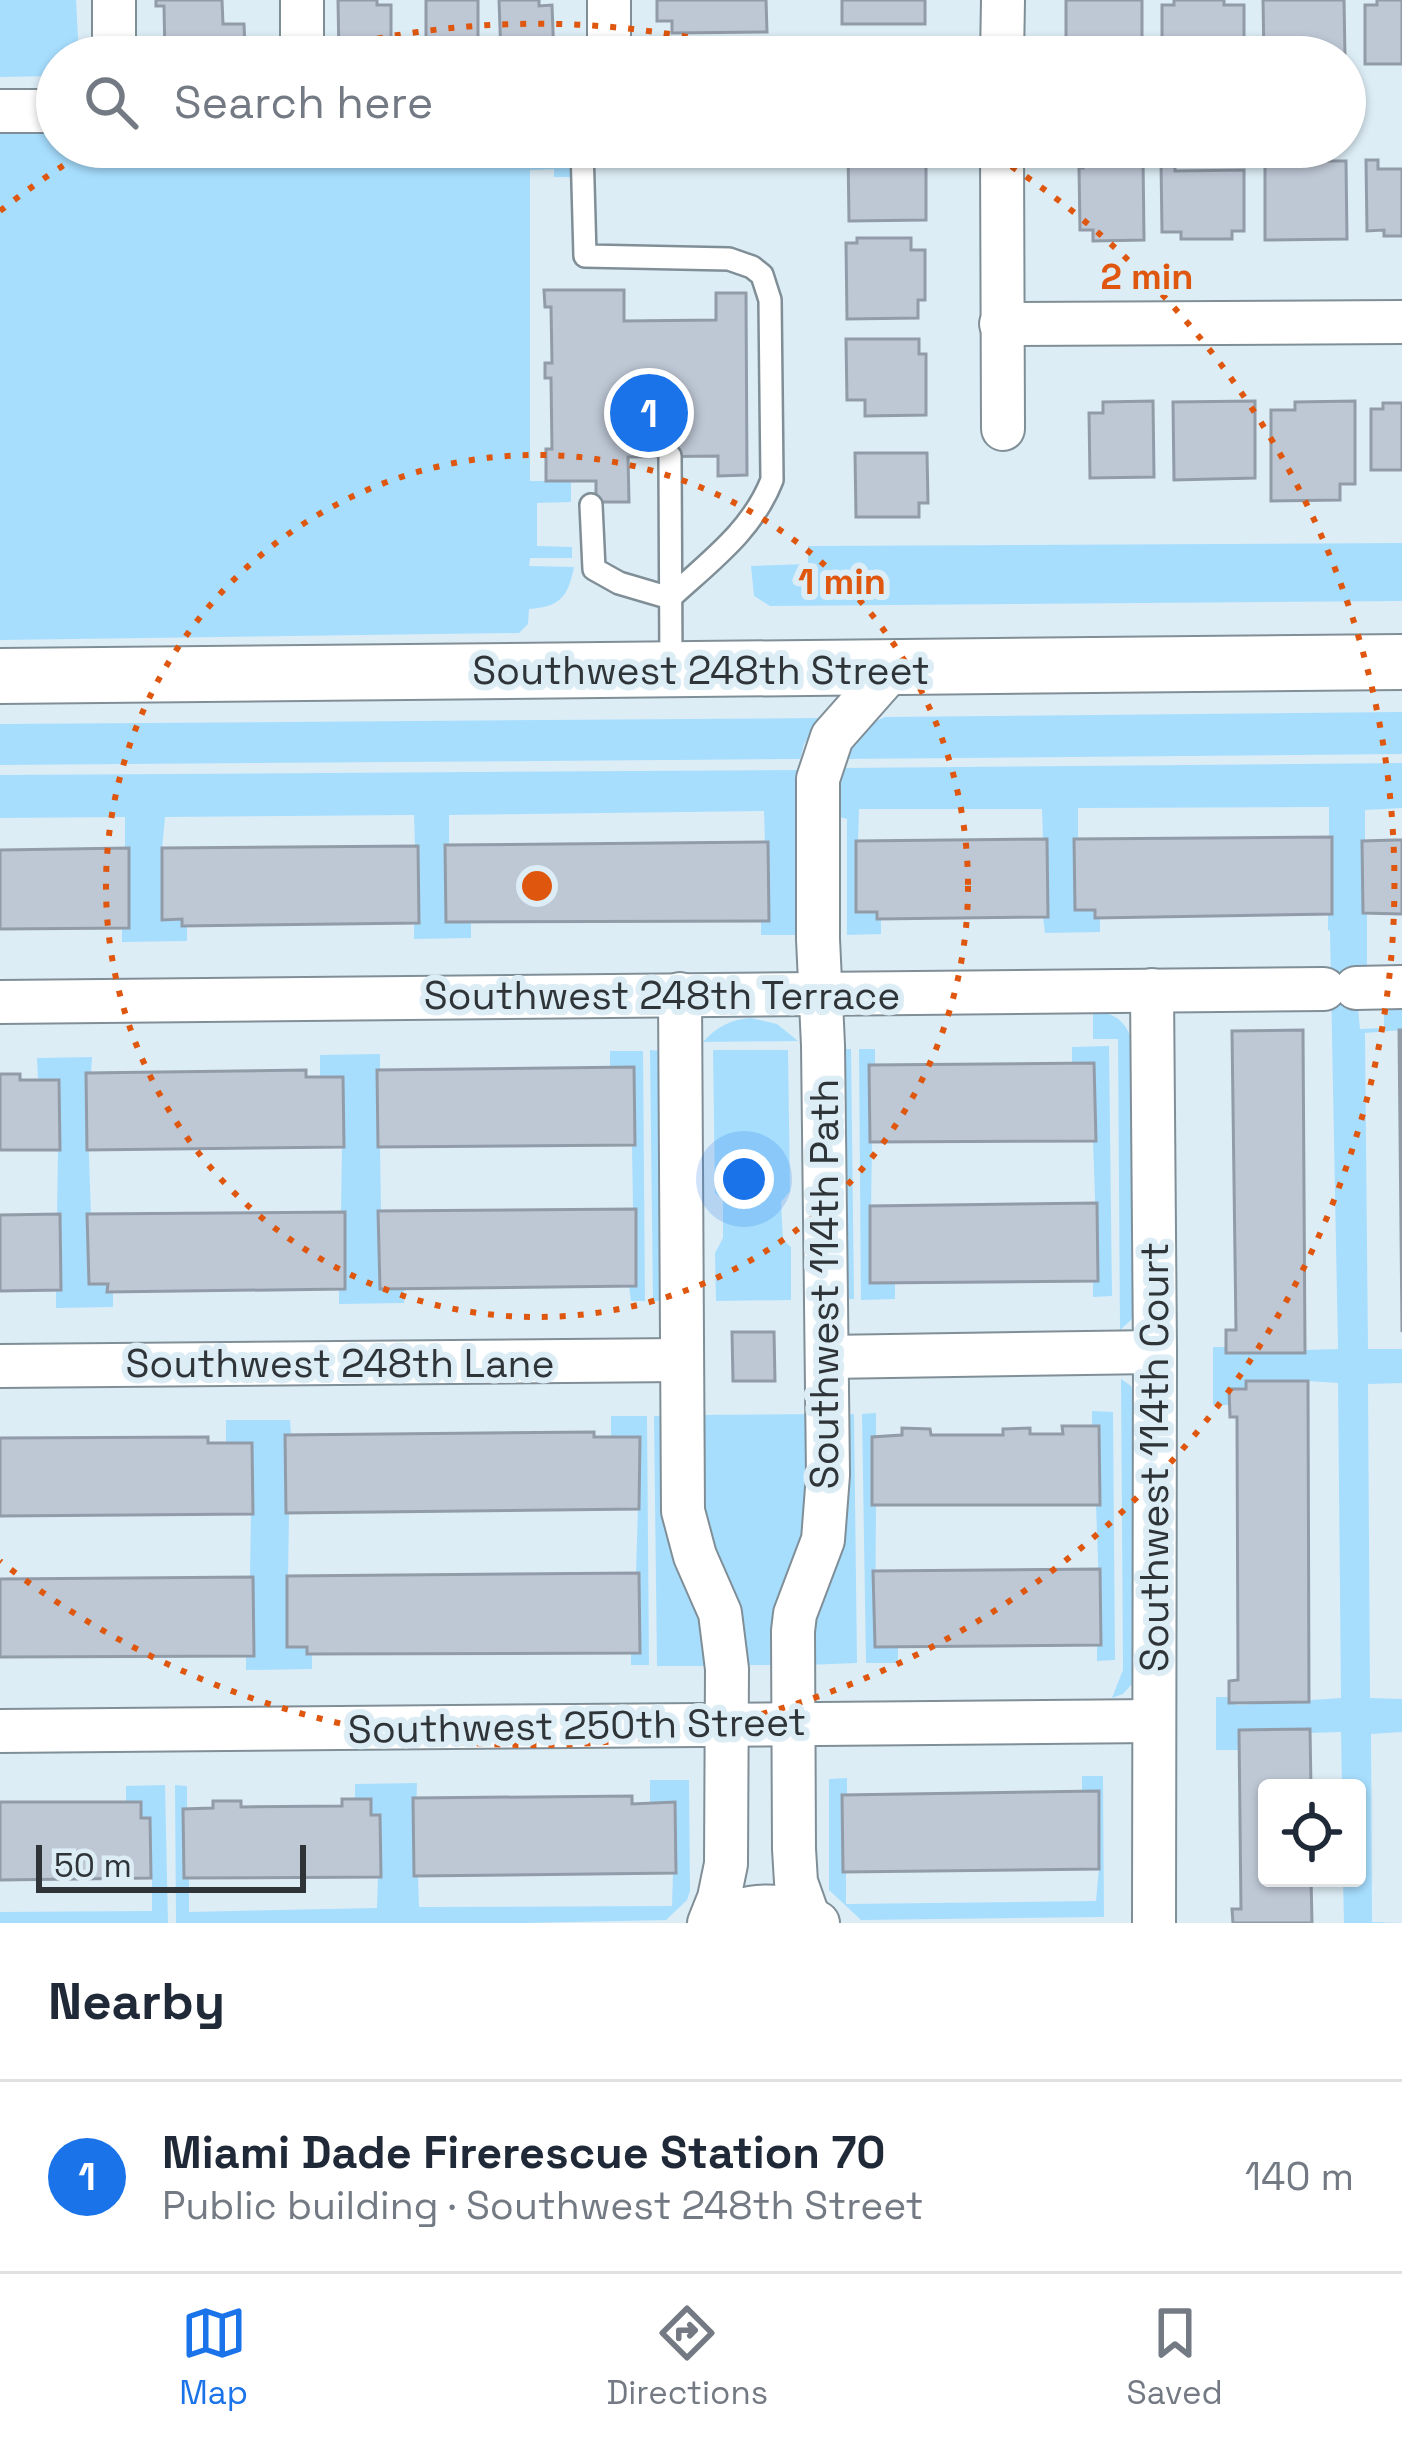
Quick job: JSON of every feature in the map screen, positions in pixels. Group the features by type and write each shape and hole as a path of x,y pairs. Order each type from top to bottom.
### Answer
{"street":[{"path":"114,0 114,36"},
{"path":"302,0 302,36"},
{"path":"609,0 609,36"},
{"path":"1002,36 1003,0"},
{"path":"0,111 36,111"},
{"path":"1002,168 1004,430"},
{"path":"1001,325 1402,322"},
{"name":"Southwest 248th Street","path":"0,676 1402,662"},
{"name":"Southwest 114th Path","path":"813,1920 796,1882 793,1625 825,1527 818,772 835,733 892,669"},
{"name":"Southwest 248th Terrace","path":"0,1001 1402,988"},
{"name":"Southwest 114th Court","path":"1152,990 1154,1923"},
{"path":"680,994 683,1511 722,1626 727,1669 726,1864 710,1923"},
{"path":"827,1357 1156,1352"},
{"name":"Southwest 248th Lane","path":"0,1366 681,1360"},
{"name":"Southwest 250th Street","path":"0,1731 1154,1721"},
{"path":"710,1923 746,1907 766,1906 813,1920"}],"lane":[{"path":"584,168 586,256 740,262 762,275 770,300 772,480 762,506 742,532 670,598"},
{"path":"670,456 671,670"},
{"path":"591,505 594,569 619,583 670,598"}],"shaded area":[{"path":"0,0 76,0 78,36 36,36 36,76 0,77"},
{"path":"36,121 36,168 570,168 571,179 554,177 554,169 530,170 530,481 571,481 571,502 537,503 537,546 572,547 572,558 530,558 529,566 574,567 561,598 529,609 528,624 519,633 0,640 0,122"},
{"path":"1402,543 1402,601 770,606 754,596 751,566 808,564 808,546"},
{"path":"1402,712 1402,754 841,759 867,725 885,717"},
{"path":"820,718 800,759 0,765 0,724"},
{"path":"1402,763 1402,808 1365,810 1367,967 1352,968 1351,1006 1358,1008 1360,1029 1384,1028 1384,1009 1402,1006 1402,1030 1365,1033 1368,1349 1402,1349 1402,1383 1368,1384 1370,1698 1402,1699 1402,1732 1371,1734 1372,1922 1402,1923 1344,1923 1343,1887 1366,1887 1366,1779 1342,1779 1341,1732 1240,1730 1240,1750 1216,1750 1216,1697 1229,1697 1229,1703 1238,1705 1341,1698 1338,1383 1307,1381 1229,1389 1229,1405 1213,1405 1213,1347 1226,1347 1227,1353 1338,1349 1329,807 1078,808 1075,909 1095,910 1100,932 1045,933 1047,840 1043,839 1042,809 859,809 856,911 877,912 881,934 847,935 847,819 836,816 839,768"},
{"path":"797,770 798,935 761,935 761,921 769,920 764,811 449,815 446,922 471,922 471,938 414,939 414,923 419,922 414,815 165,817 162,919 182,919 187,941 122,942 122,928 129,927 125,817 0,818 0,775"},
{"path":"1096,1011 1121,1021 1133,1046 1135,1311 1120,1330 1118,1039 1093,1039"},
{"path":"751,1018 777,1024 798,1041 703,1042 725,1025"},
{"path":"1109,1046 1112,1296 1093,1297 1093,1281 1098,1281 1094,1064 1072,1063 1072,1047"},
{"path":"838,1049 851,1049 854,1299 840,1299"},
{"path":"859,1049 875,1049 875,1065 869,1066 870,1282 895,1283 895,1299 861,1300"},
{"path":"650,1050 663,1051 664,1301 653,1301"},
{"path":"713,1050 788,1050 790,1191 781,1202 783,1240 791,1247 791,1300 716,1301 715,1253 723,1238 723,1200 715,1193"},
{"path":"610,1051 643,1051 645,1301 631,1301 629,1286 635,1286 634,1067 610,1067"},
{"path":"380,1054 380,1288 404,1289 404,1303 339,1304 339,1289 345,1288 343,1078 320,1077 320,1055"},
{"path":"92,1057 91,1073 86,1074 89,1284 108,1284 113,1307 56,1308 56,1290 61,1290 59,1081 38,1080 37,1058"},
{"path":"1121,1379 1131,1386 1136,1401 1138,1677 1123,1694 1112,1698 1123,1670"},
{"path":"1092,1411 1113,1412 1115,1660 1097,1661 1097,1645 1101,1644 1096,1505 1100,1504 1099,1427 1092,1426"},
{"path":"876,1413 876,1437 872,1438 875,1646 898,1647 898,1663 866,1663 862,1414"},
{"path":"814,1414 816,1494 777,1665 738,1665 708,1555 695,1415"},
{"path":"854,1414 857,1663 806,1665 843,1415"},
{"path":"611,1416 647,1416 649,1665 631,1665 631,1653 640,1652 636,1573 640,1437 611,1437"},
{"path":"654,1416 666,1416 708,1666 657,1666"},
{"path":"226,1420 290,1420 291,1435 285,1436 287,1646 307,1647 312,1669 246,1670 246,1656 254,1655 252,1443 226,1443"},
{"path":"1082,1776 1103,1776 1104,1917 861,1920 829,1890 829,1779 847,1778 847,1795 842,1795 846,1904 1096,1901 1099,1792 1082,1791"},
{"path":"650,1780 689,1780 690,1891 666,1920 176,1923 175,1785 187,1786 184,1877 189,1878 189,1912 377,1908 380,1816 371,1815 355,1799 355,1784 417,1783 414,1875 418,1876 419,1907 672,1906 674,1802 650,1803"},
{"path":"165,1785 168,1923 0,1923 0,1912 152,1911 141,1802 126,1802 126,1786"}],"building":[{"path":"156,0 222,0 223,24 244,24 244,36 165,36 164,6 156,6"},
{"path":"338,0 377,0 377,5 391,5 391,36 339,36"},
{"path":"426,0 478,0 478,36 426,36"},
{"path":"499,0 539,0 539,6 552,5 553,36 500,36"},
{"path":"657,0 766,0 767,32 672,33 672,21 657,21"},
{"path":"842,0 925,0 925,24 842,24"},
{"path":"1066,0 1142,0 1142,36 1066,36"},
{"path":"1174,0 1224,0 1224,5 1244,5 1244,36 1162,36 1162,5 1174,5"},
{"path":"1263,0 1344,0 1345,36 1264,36"},
{"path":"1377,0 1402,0 1402,64 1366,64 1365,5 1377,5"},
{"path":"1366,160 1378,160 1378,169 1402,169 1402,236 1367,231"},
{"path":"848,168 926,168 926,220 849,221"},
{"path":"1079,168 1143,168 1144,240 1093,241 1093,230 1080,230"},
{"path":"1161,168 1244,170 1244,231 1232,231 1232,239 1181,239 1181,232 1162,232"},
{"path":"1265,168 1346,168 1347,239 1265,240"},
{"path":"857,238 911,238 911,250 925,250 925,300 918,300 918,318 847,319 846,243 857,243"},
{"path":"544,290 624,290 624,321 716,320 716,293 746,293 747,475 718,476 718,456 628,457 629,502 596,502 596,481 546,481 546,449 552,449 551,378 545,378 545,363 552,363 551,307 545,307"},
{"path":"846,339 919,339 919,354 926,354 926,415 865,416 865,400 847,400"},
{"path":"1153,401 1154,477 1090,478 1089,413 1103,413 1103,402"},
{"path":"1255,401 1255,478 1174,480 1173,402"},
{"path":"1355,401 1355,484 1340,484 1340,500 1271,501 1271,410 1295,410 1295,402"},
{"path":"1383,403 1402,403 1402,470 1371,470 1371,409 1383,409"},
{"path":"855,453 927,453 928,503 919,503 919,517 856,517"},
{"path":"1332,837 1332,914 1095,918 1095,910 1075,910 1074,839"},
{"path":"1047,839 1048,917 877,919 877,912 856,912 856,841"},
{"path":"1402,840 1402,914 1363,913 1362,841"},
{"path":"768,842 769,921 446,922 445,845"},
{"path":"418,846 419,923 182,926 182,919 162,920 162,848"},
{"path":"129,848 129,928 0,929 0,850"},
{"path":"1303,1030 1305,1353 1226,1353 1226,1330 1236,1330 1232,1031"},
{"path":"1402,1030 1402,1332 1401,1228"},
{"path":"1094,1063 1096,1141 870,1142 869,1065"},
{"path":"634,1067 635,1145 378,1147 377,1070"},
{"path":"306,1070 306,1077 343,1077 344,1147 87,1150 86,1073"},
{"path":"0,1074 20,1074 20,1080 59,1080 60,1150 0,1150"},
{"path":"1097,1203 1098,1281 870,1283 870,1206"},
{"path":"636,1209 636,1286 380,1289 378,1211"},
{"path":"345,1212 345,1289 107,1292 108,1284 89,1284 87,1214"},
{"path":"60,1214 61,1290 0,1291 0,1215"},
{"path":"732,1332 774,1332 775,1381 733,1381"},
{"path":"1246,1381 1308,1381 1309,1702 1229,1703 1229,1681 1238,1680 1237,1417 1230,1417 1229,1389 1246,1389"},
{"path":"1062,1426 1099,1426 1100,1505 872,1505 872,1437 902,1435 902,1428 930,1429 931,1435 1003,1435 1003,1429 1030,1428 1030,1434 1063,1434"},
{"path":"594,1432 594,1437 640,1437 639,1509 286,1513 285,1435"},
{"path":"208,1437 208,1443 252,1443 253,1514 0,1516 0,1438"},
{"path":"1100,1569 1101,1645 875,1647 873,1571"},
{"path":"639,1573 640,1653 307,1654 307,1647 287,1647 287,1576"},
{"path":"253,1577 254,1656 0,1657 0,1579"},
{"path":"1310,1729 1311,1779 1258,1779 1258,1887 1311,1887 1312,1923 1233,1923 1232,1909 1241,1909 1239,1730"},
{"path":"1099,1791 1099,1869 843,1872 842,1795"},
{"path":"632,1796 632,1804 675,1802 676,1873 414,1876 413,1798"},
{"path":"342,1799 371,1799 371,1815 380,1815 381,1877 184,1878 183,1809 213,1808 213,1801 241,1801 241,1807 342,1806"},
{"path":"0,1802 141,1802 141,1818 150,1818 151,1878 0,1880"}],"place":[{"name":"Miami Dade Firerescue Station 70","path":"649,413"}]}
